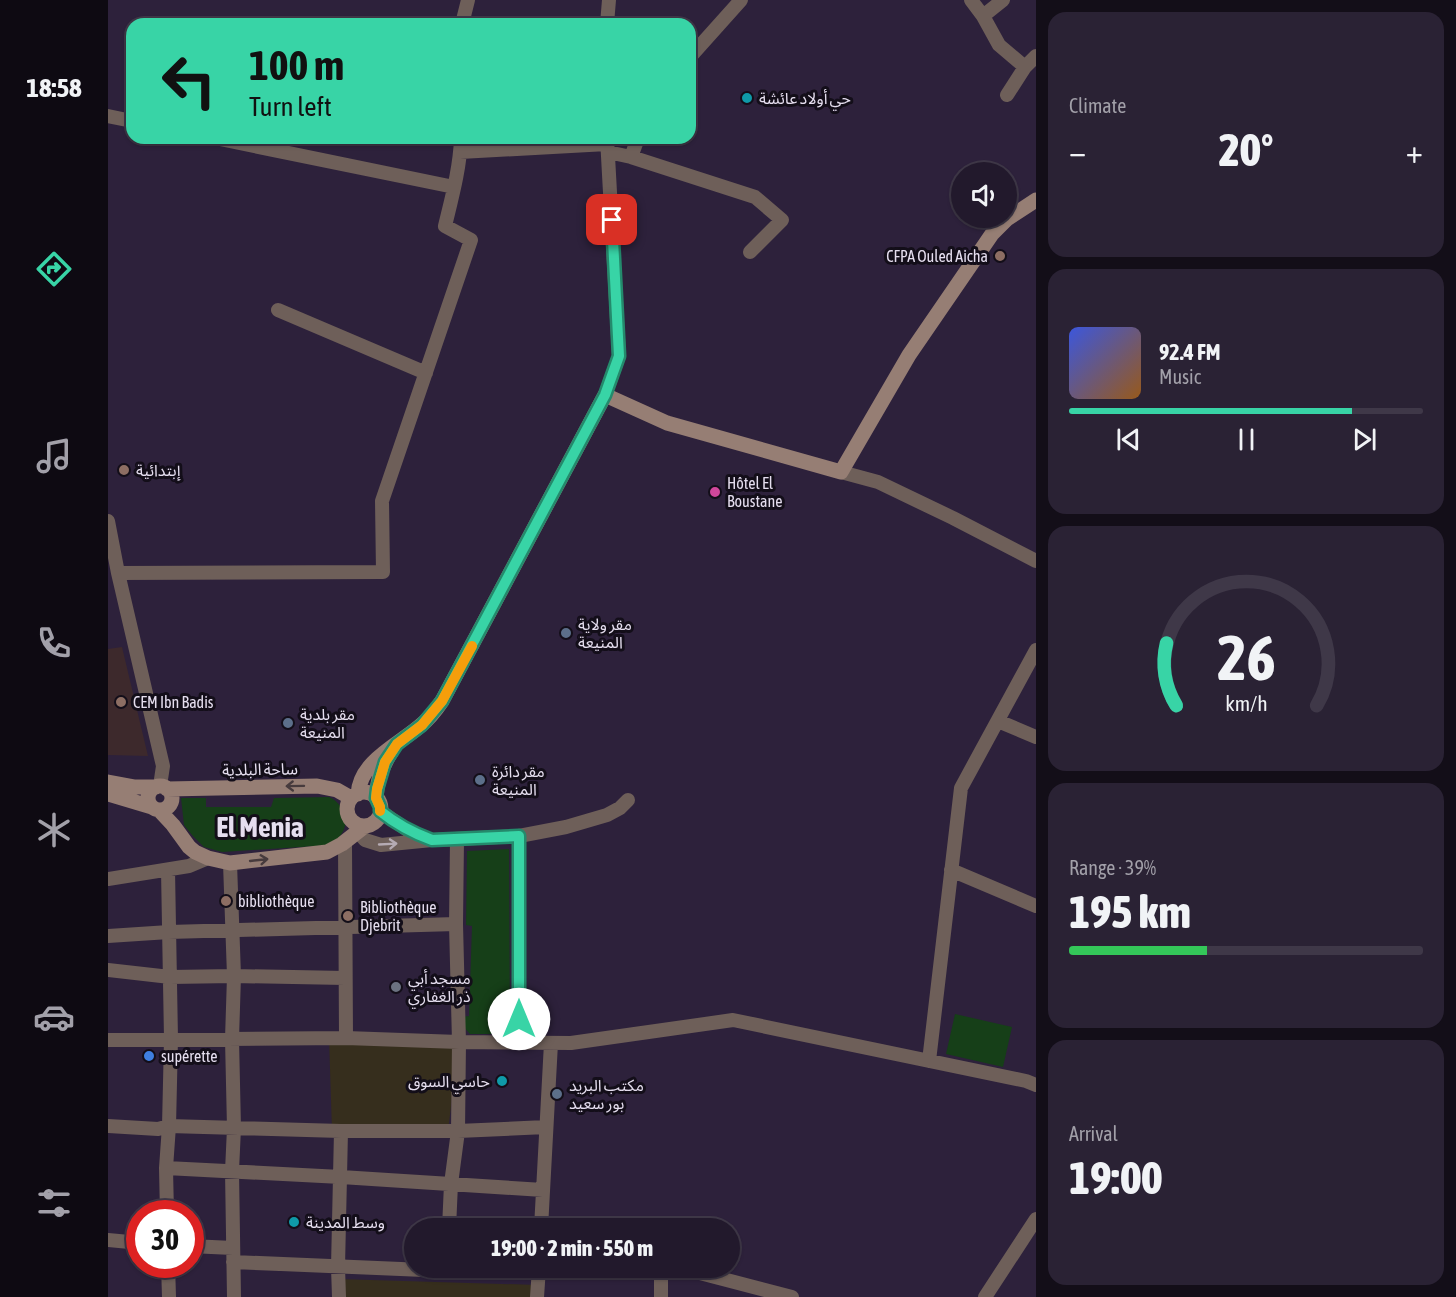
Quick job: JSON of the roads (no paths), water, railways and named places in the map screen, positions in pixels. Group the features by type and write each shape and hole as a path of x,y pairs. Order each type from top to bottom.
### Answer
{"street":[{"path":"464,18 468,0"},
{"path":"608,18 609,0"},
{"path":"696,50 741,0"},
{"path":"971,0 983,15 999,45 1025,67"},
{"path":"983,15 1003,0"},
{"path":"1006,95 1025,67 1036,56"},
{"path":"108,116 126,120"},
{"path":"244,144 454,187"},
{"path":"631,157 636,144"},
{"path":"118,573 383,572 382,501 471,240 444,226 461,145 608,145 631,157 755,197 782,220 750,252"},
{"path":"608,145 619,356 605,395 442,701 422,725 366,770 355,796 348,803 348,814 359,827 365,840 381,845 519,836 566,827 607,815 620,808 628,800"},
{"path":"841,472 909,355 992,234 1007,219 1036,200"},
{"path":"278,310 426,373"},
{"path":"605,395 667,423 878,482 1036,561"},
{"path":"108,521 118,573 164,766 161,787 171,795 171,802 166,808 156,809 108,794"},
{"path":"929,1061 961,788 1036,650"},
{"path":"998,721 1036,736"},
{"path":"156,809 173,825 189,847 208,858 230,863 327,852 345,842 359,827 375,821 382,770 397,744"},
{"name":"ساحة البلدية","path":"108,782 135,788 317,786 355,796"},
{"path":"355,796 366,793 399,825 432,840"},
{"path":"519,836 519,1042"},
{"path":"449,1218 458,1131 457,840"},
{"path":"345,842 346,1038"},
{"path":"108,879 189,866 208,858"},
{"path":"230,863 234,976 232,1039 234,1297"},
{"path":"167,1200 171,1039 168,870"},
{"path":"951,870 1036,906"},
{"path":"108,936 169,932 456,924"},
{"path":"108,970 170,977 345,978"},
{"path":"108,1040 346,1038 571,1043 733,1020 1036,1084"},
{"path":"542,1218 551,1042"},
{"path":"108,1126 158,1129 169,1126 341,1131 458,1131 546,1127"},
{"path":"339,1297 341,1131"},
{"path":"166,1168 543,1190"},
{"path":"985,1297 1036,1219"},
{"path":"108,1240 126,1241"},
{"path":"204,1249 233,1255 338,1267 404,1268"},
{"path":"168,1278 169,1297"},
{"path":"537,1297 538,1278"},
{"path":"661,1278 661,1297"},
{"path":"719,1278 792,1297"}],"place":[{"name":"حي أولاد عائشة","path":"747,98"},
{"name":"CFPA Ouled Aicha","path":"1000,256"},
{"name":"إبتدائية","path":"124,470"},
{"name":"Hôtel El Boustane","path":"715,492"},
{"name":"مقر ولاية المنيعة","path":"566,633"},
{"name":"CEM Ibn Badis","path":"121,702"},
{"name":"مقر بلدية المنيعة","path":"288,723"},
{"name":"مقر دائرة المنيعة","path":"480,780"},
{"name":"bibliothèque","path":"226,901"},
{"name":"Bibliothèque Djebrit","path":"348,916"},
{"name":"مسجد أبي ذر الغفاري","path":"396,987"},
{"name":"supérette","path":"149,1056"},
{"name":"حاسي السوق","path":"502,1081"},
{"name":"مكتب البريد بور سعيد","path":"557,1094"},
{"name":"وسط المدينة","path":"294,1222"}],"district":[{"name":"El Menia","path":"260,827"}]}
